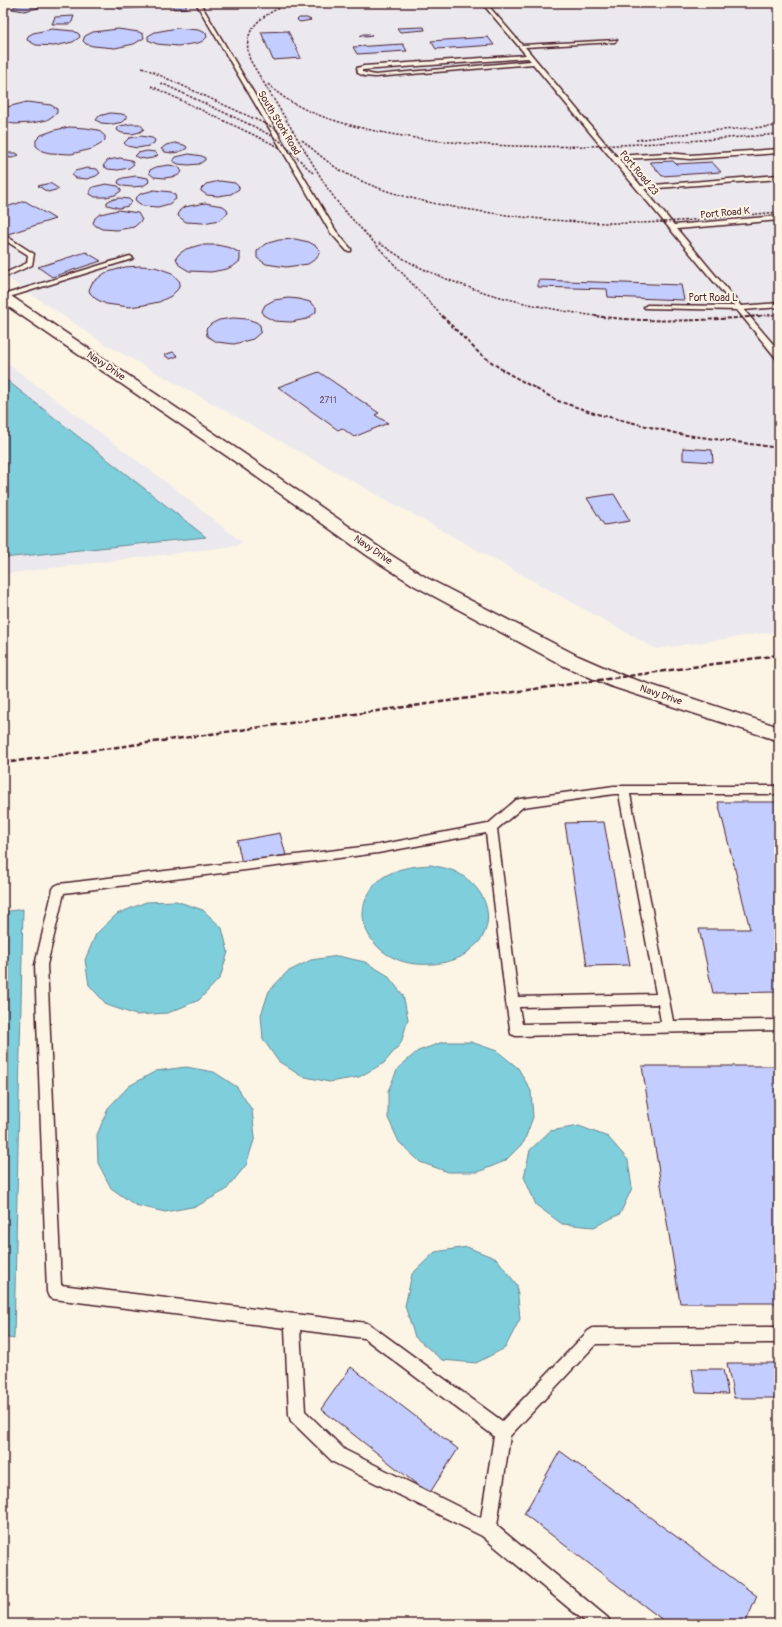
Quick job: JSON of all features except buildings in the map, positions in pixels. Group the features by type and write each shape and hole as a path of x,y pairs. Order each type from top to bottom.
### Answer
{"street":[{"name":"Navy Drive","path":"4,297 243,460 374,552 421,582 571,661 617,680 779,734"}],"lane":[{"name":"South Stork Road","path":"198,3 333,232 349,250"},
{"name":"Port Road 23","path":"484,3 673,227 779,356"},
{"path":"521,46 615,41"},
{"path":"530,56 426,62 359,69 360,73 375,76 535,62"},
{"path":"615,158 666,155 690,157 779,152"},
{"path":"640,188 779,178"},
{"name":"Port Road K","path":"673,227 779,218"},
{"path":"3,236 31,254 30,264 3,276"},
{"path":"4,297 130,258"},
{"name":"Port Road L","path":"647,307 695,309 779,305"},
{"path":"503,1432 367,1331 54,1292 41,965 59,889 378,849 491,828 520,803 614,790 779,790"},
{"path":"624,790 668,1027"},
{"path":"491,828 516,1030 779,1025"},
{"path":"512,1002 663,999"},
{"path":"292,1322 297,1415 339,1456 488,1530 602,1624"},
{"path":"488,1530 503,1432 593,1336 779,1335"}],"shaded area":[{"path":"3,3 779,3 779,631 656,649 103,343 3,275"},
{"path":"3,360 174,488 242,542 236,546 3,574"}],"water":[{"path":"3,377 14,386 206,537 3,558"},
{"path":"431,865 454,871 463,876 478,890 487,908 488,918 486,928 479,942 457,959 442,963 428,964 403,962 386,954 373,941 365,926 363,908 366,899 374,886 387,875 392,872 414,866"},
{"path":"176,901 203,910 222,928 228,952 220,978 199,1000 168,1013 136,1015 107,1005 89,985 85,960 96,934 117,914 146,902"},
{"path":"23,909 14,1339 3,1337 3,912"},
{"path":"338,956 365,962 387,975 403,995 408,1019 401,1043 384,1063 359,1077 329,1082 301,1076 278,1061 263,1039 261,1015 269,991 287,972 311,960"},
{"path":"443,1042 471,1042 497,1051 518,1068 531,1091 533,1117 524,1142 505,1161 478,1172 448,1172 420,1162 399,1142 388,1118 388,1091 398,1068 418,1051"},
{"path":"186,1067 214,1072 237,1087 252,1110 255,1137 246,1165 226,1190 197,1206 165,1212 135,1205 111,1188 98,1163 97,1135 108,1108 129,1086 156,1071"},
{"path":"579,1126 608,1137 628,1160 632,1188 620,1214 594,1227 562,1224 536,1205 524,1177 530,1150 550,1131"},
{"path":"467,1247 497,1259 517,1285 520,1319 505,1348 476,1363 442,1360 415,1337 405,1306 412,1274 435,1252"}],"railway":[{"path":"290,3 271,12 256,24 251,31 248,39 250,60 328,189 341,207 443,317"},
{"path":"142,67 270,126 289,137 297,145"},
{"path":"161,83 253,126 279,140 314,174"},
{"path":"268,84 287,99 308,111 354,126 414,138 474,144 550,147 626,145 779,134"},
{"path":"151,86 279,147"},
{"path":"636,140 707,131 779,126"},
{"path":"302,140 323,158 345,173 361,181 410,198 478,211 597,223 637,223 708,219 779,212"},
{"path":"379,243 400,257 436,275 482,292 554,309 599,316"},
{"path":"753,316 779,314"},
{"path":"595,316 599,316"},
{"path":"599,316 636,320 719,319 753,316"},
{"path":"748,317 753,316"},
{"path":"753,316 760,316"},
{"path":"443,317 479,353 504,371 558,401 597,414 679,434 779,448"},
{"path":"3,763 779,655"}]}
